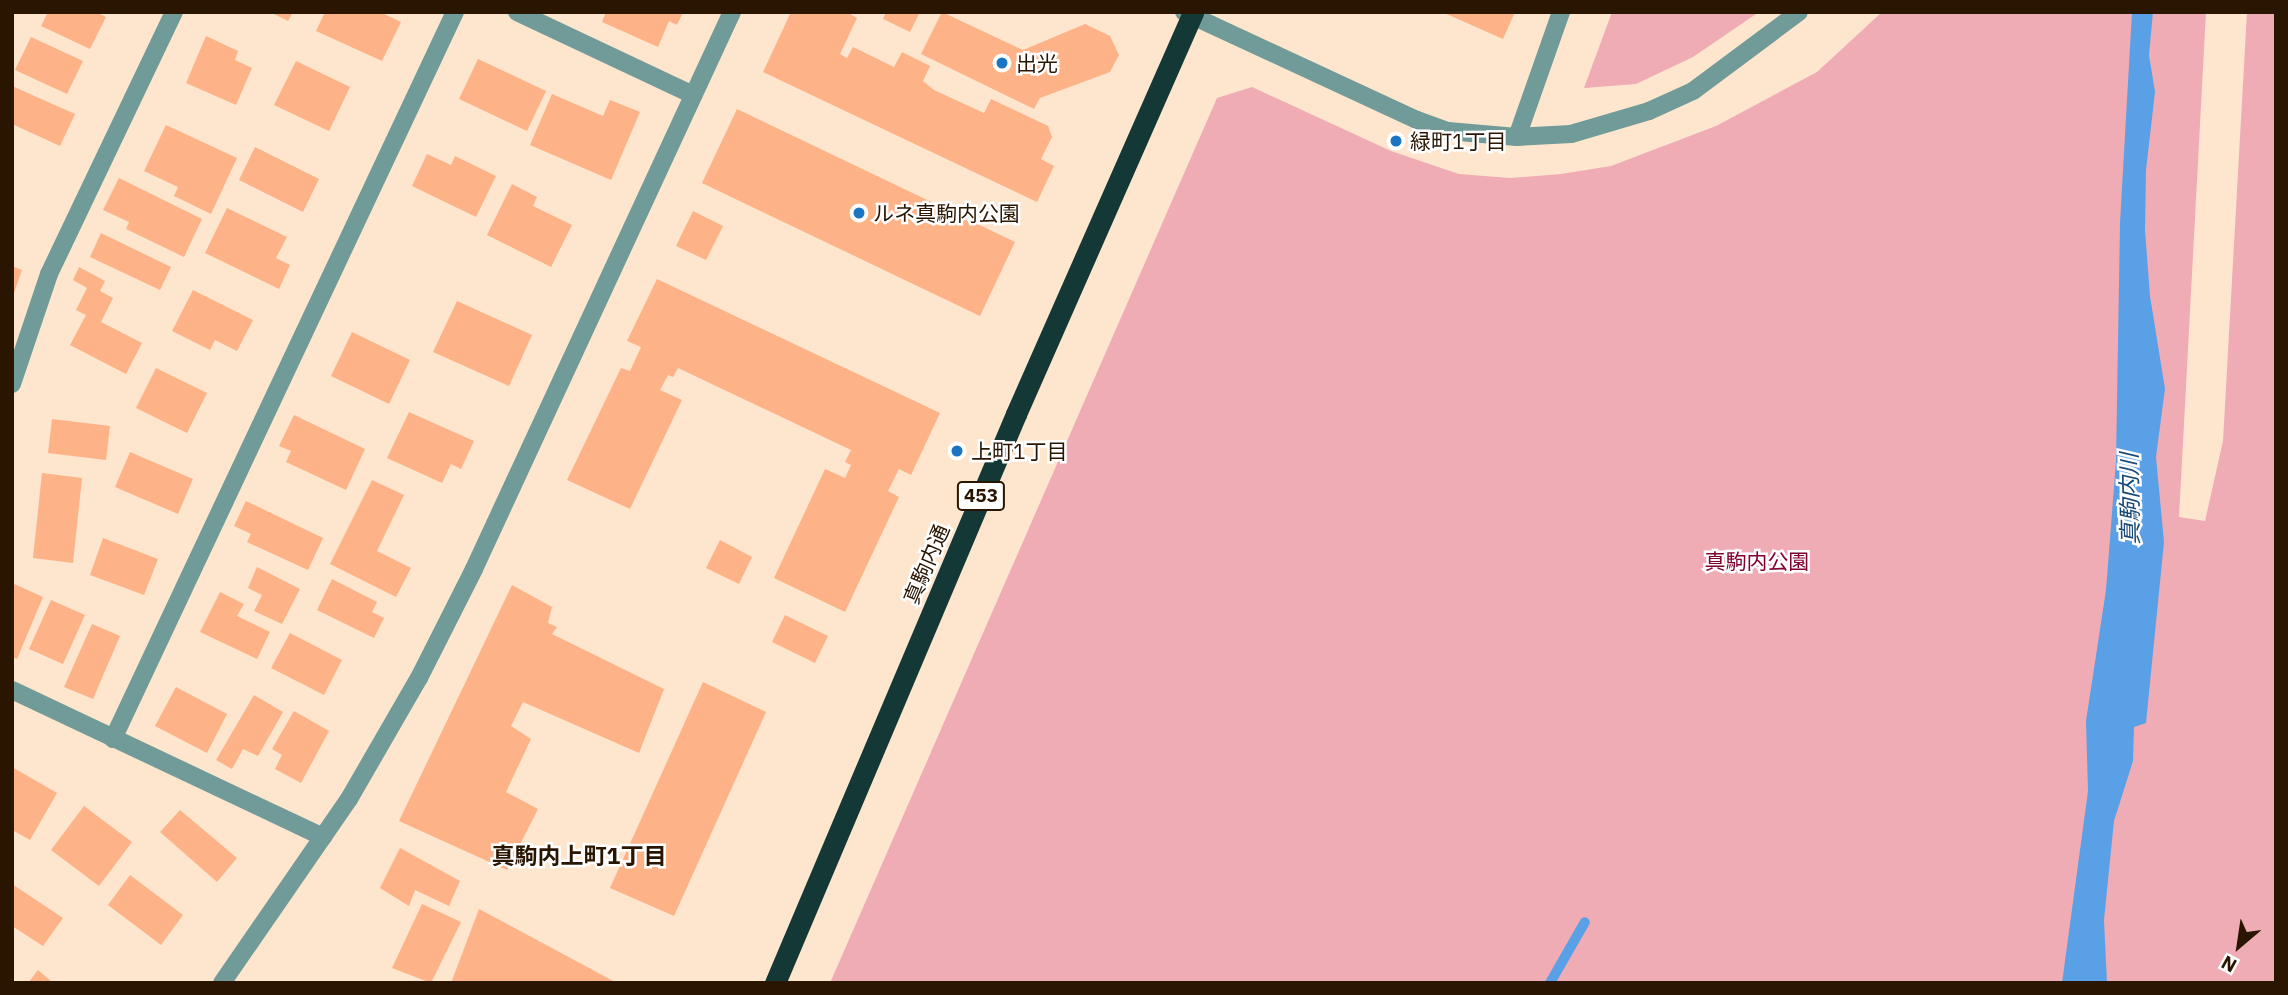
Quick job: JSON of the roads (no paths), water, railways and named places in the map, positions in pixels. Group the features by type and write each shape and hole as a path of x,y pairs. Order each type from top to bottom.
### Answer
{"highway":[{"name":"真駒内通","path":"775,983 1016,414 1190,13"}],"street":[{"path":"12,384 49,274 174,12"},
{"path":"113,739 455,12"},
{"path":"517,12 693,95"},
{"path":"222,983 324,837 379,748 474,569 732,12"},
{"path":"1517,137 1561,12"},
{"path":"1190,13 1417,120 1448,131 1517,137 1571,134 1649,111 1693,91 1799,12"},
{"path":"12,690 324,837"}],"water":[{"name":"真駒内川","path":"2132,12 2153,12 2149,55 2155,92 2146,170 2145,230 2150,296 2165,389 2156,457 2164,542 2146,723 2134,727 2133,761 2114,821 2104,920 2107,983 2062,983 2088,791 2086,721 2106,590 2116,461 2120,223"}],"waterway":[{"path":"1550,983 1585,922"}],"place":[{"name":"出光","path":"1002,63"},
{"name":"緑町1丁目","path":"1396,141"},
{"name":"ルネ真駒内公園","path":"859,213"},
{"name":"上町1丁目","path":"957,451"}],"district":[{"name":"真駒内上町1丁目","path":"579,855"}],"park label":[{"name":"真駒内公園","path":"1757,561"}]}
